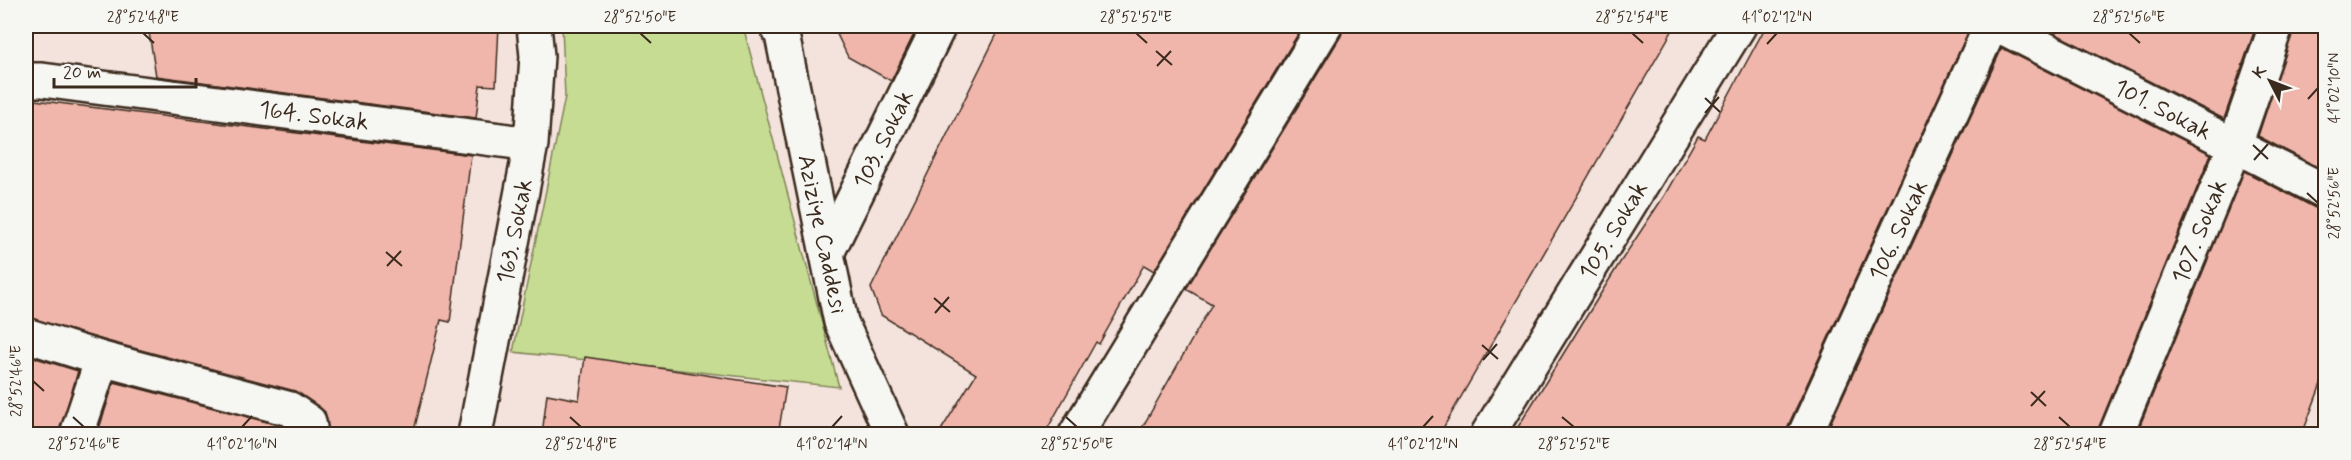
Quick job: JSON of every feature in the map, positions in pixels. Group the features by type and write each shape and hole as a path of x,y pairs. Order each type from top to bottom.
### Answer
{"street":[{"name":"163. Sokak","path":"475,435 531,144 537,56 534,26"},
{"name":"Aziziye Caddesi","path":"777,26 782,35 841,322 892,435"},
{"name":"103. Sokak","path":"827,253 939,26"},
{"path":"1076,435 1325,26"},
{"name":"105. Sokak","path":"1488,435 1738,26"},
{"name":"106. Sokak","path":"1805,435 1991,26"},
{"name":"101. Sokak","path":"2000,26 2325,192"},
{"name":"107. Sokak","path":"2116,435 2235,146 2276,26"},
{"name":"164. Sokak","path":"26,80 42,80 531,144"},
{"path":"26,335 102,359 290,409 309,422 311,435"},
{"path":"77,435 102,359"}],"green space":[{"path":"562,26 743,26 839,387 513,352 565,97"}],"building":[{"path":"148,26 499,26 496,86 480,85 476,118 156,76"},
{"path":"833,26 918,26 891,81 848,57"},
{"path":"1001,26 1303,26 1154,271 1144,265 1099,344 1096,342 1044,435 938,435 976,374 881,315 871,288"},
{"path":"1344,26 1675,26 1439,435 1138,435 1212,304 1186,289 1341,36"},
{"path":"1766,26 1971,26 1788,426 1786,435 1513,435 1664,196 1698,136 1705,139"},
{"path":"2040,26 2256,26 2224,119"},
{"path":"2294,26 2325,26 2325,171 2258,136"},
{"path":"2002,48 2211,154 2099,427 2098,435 1825,435"},
{"path":"26,99 471,155 450,322 441,320 413,435 329,435 325,412 295,391 26,317"},
{"path":"2244,171 2317,209 2325,210 2325,373 2302,435 2136,435"},
{"path":"26,355 78,371 59,435 26,435"},
{"path":"585,357 786,387 778,435 542,435 547,394 579,400"},
{"path":"114,382 282,426 292,435 97,435"}]}
